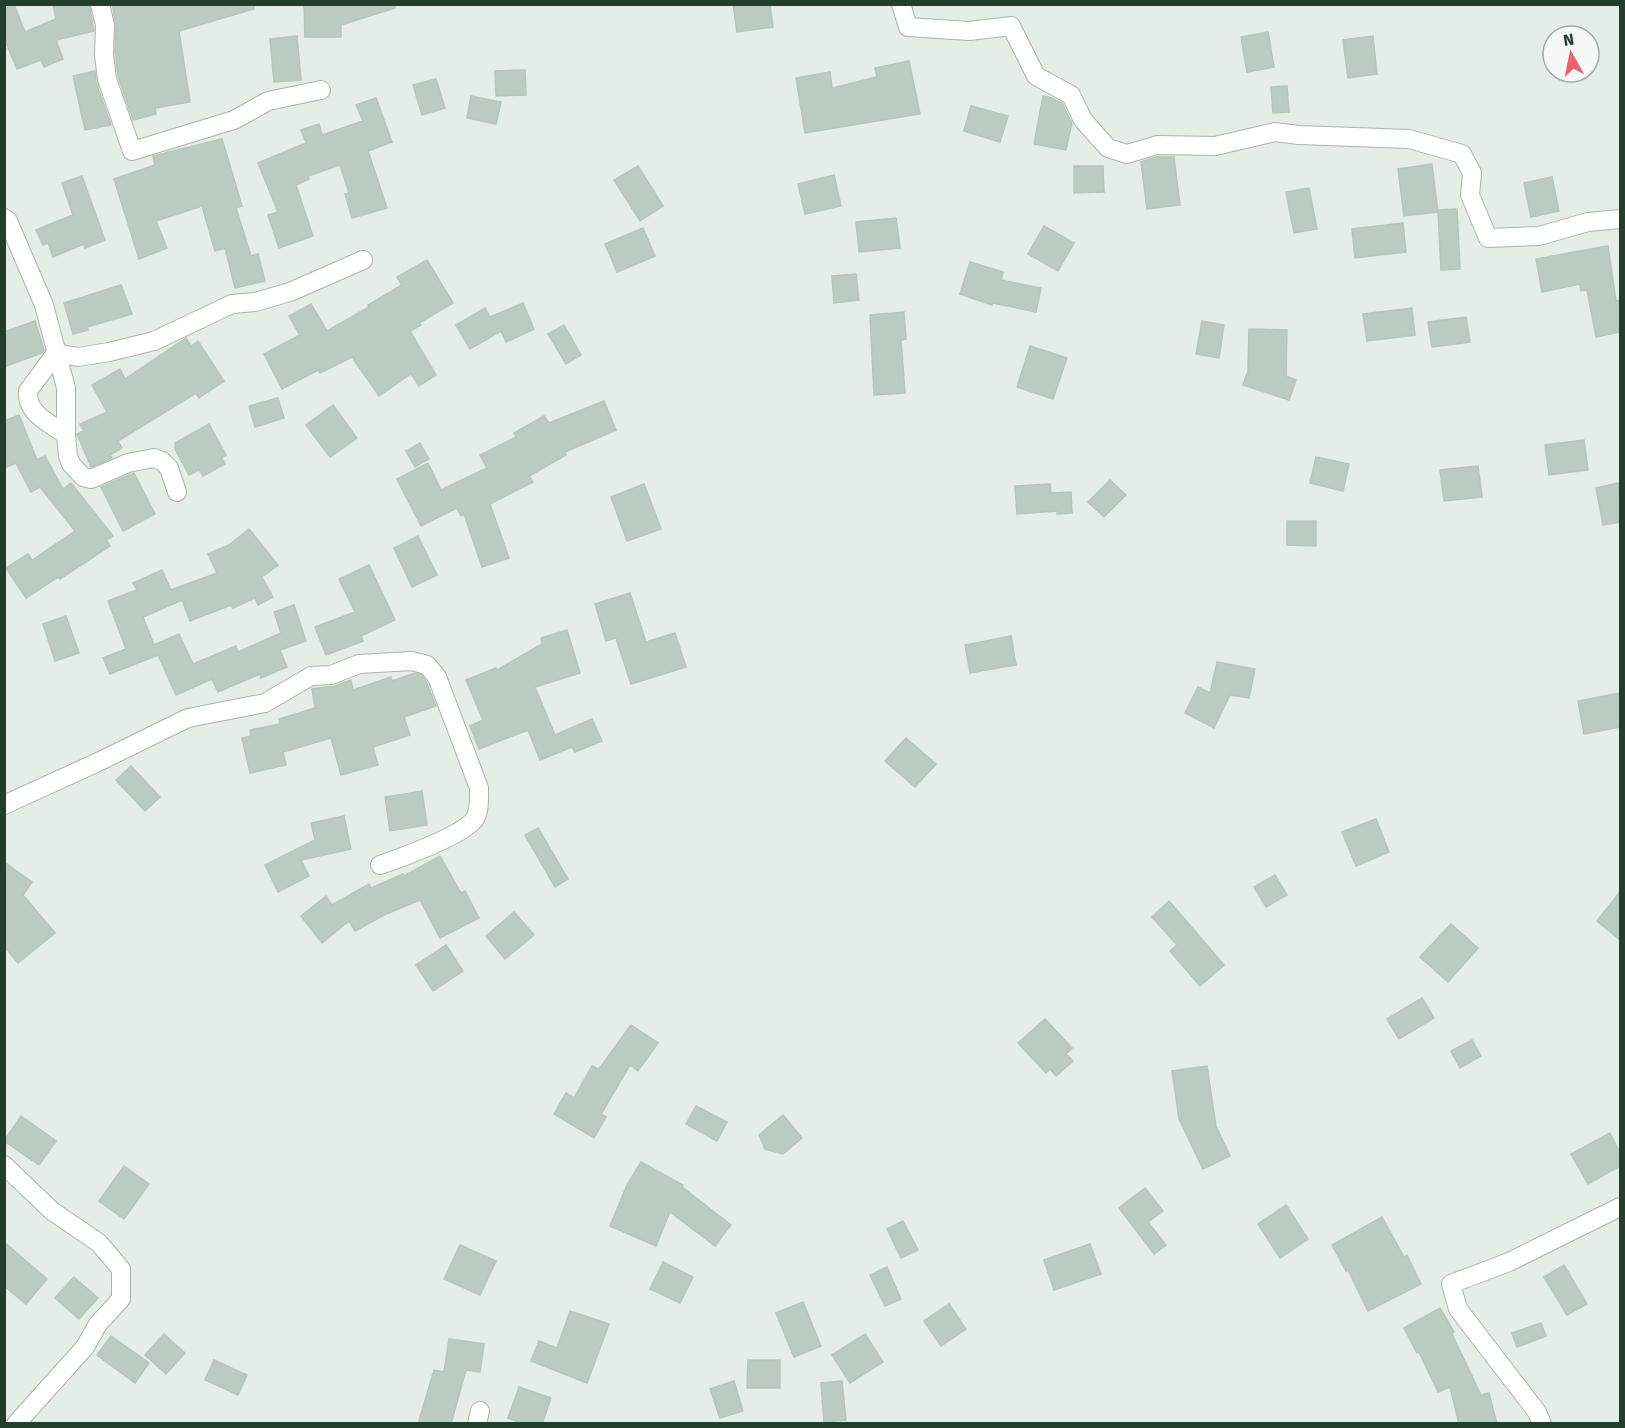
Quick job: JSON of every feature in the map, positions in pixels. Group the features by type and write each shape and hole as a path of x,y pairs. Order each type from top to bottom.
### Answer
{"street":[{"path":"100,4 105,25 104,55 107,79 132,151 234,120 268,101 321,90"},
{"path":"901,4 908,27 969,31 1011,26 1036,76 1071,95 1083,120 1108,148 1127,154 1157,145 1215,146 1275,132 1409,139 1462,154 1472,173 1470,195 1488,238 1539,236 1588,222 1620,219"},
{"path":"4,218 8,221 44,305 66,388 66,435 71,464 83,477 91,479 128,464 154,458 162,461 169,468 177,492"},
{"path":"56,353 78,357 109,352 154,340 232,304 255,302 290,292 363,260"},
{"path":"56,353 28,391 27,398 28,405 33,411 66,435"},
{"path":"4,805 188,718 265,703 311,676 331,675 359,664 412,661 427,665 437,677 479,788 479,804 474,819 455,833 380,865"},
{"path":"4,1165 52,1211 99,1243 121,1269 121,1299 98,1324 78,1355 16,1424"},
{"path":"1542,1424 1537,1412 1458,1309 1451,1284 1509,1262 1620,1208"}],"building":[{"path":"4,4 14,4 25,32 56,19 53,4 89,4 94,31 56,40 63,59 44,67 41,60 17,69 4,38"},
{"path":"112,4 254,4 254,9 179,31 190,102 155,108 156,114 133,120 118,76 115,51 116,25"},
{"path":"304,4 395,4 395,8 341,25 341,37 305,37"},
{"path":"733,4 770,4 773,27 737,32"},
{"path":"1268,32 1274,67 1247,72 1241,37"},
{"path":"297,36 301,80 274,82 270,39"},
{"path":"1373,36 1377,74 1348,78 1343,40"},
{"path":"909,61 920,114 805,133 796,78 830,72 832,88 877,77 875,68"},
{"path":"525,70 526,95 496,96 495,71"},
{"path":"95,71 96,82 111,125 85,130 73,76"},
{"path":"436,79 445,108 422,115 413,85"},
{"path":"1287,86 1289,112 1273,113 1271,87"},
{"path":"471,96 501,102 496,124 467,118"},
{"path":"1043,96 1062,103 1072,123 1066,150 1034,144"},
{"path":"376,98 392,142 368,151 387,208 352,218 345,194 349,193 340,165 308,176 309,179 296,185 313,236 279,248 268,215 278,212 258,163 306,143 301,130 319,124 322,135 363,121 356,105"},
{"path":"971,106 1008,116 1000,142 964,131"},
{"path":"222,139 242,206 236,208 251,256 258,254 265,281 235,288 225,248 215,251 202,206 156,221 167,248 139,259 114,179 155,165 153,156"},
{"path":"1156,157 1174,157 1180,205 1147,209 1141,162"},
{"path":"1432,164 1438,212 1404,216 1398,169"},
{"path":"638,166 663,206 640,221 614,180"},
{"path":"1074,166 1103,166 1104,192 1074,193"},
{"path":"834,175 841,206 805,214 798,184"},
{"path":"82,176 105,240 85,248 84,244 53,257 48,243 43,245 36,230 73,215 62,183"},
{"path":"1552,177 1559,211 1531,217 1524,183"},
{"path":"1309,188 1317,229 1294,233 1286,192"},
{"path":"1457,209 1460,269 1441,270 1438,210"},
{"path":"896,218 900,248 859,252 856,222"},
{"path":"1403,223 1406,252 1355,258 1352,229"},
{"path":"1044,226 1074,243 1058,271 1028,254"},
{"path":"643,228 655,256 617,272 605,244"},
{"path":"1608,246 1616,301 1620,300 1620,332 1596,337 1587,290 1581,291 1580,284 1542,292 1536,259"},
{"path":"427,260 453,303 410,331 436,375 419,386 411,374 379,396 352,357 320,373 318,370 282,389 264,354 300,335 289,316 311,304 327,331 402,285 397,277"},
{"path":"970,262 1003,272 1001,280 1041,288 1036,312 993,303 992,305 960,294"},
{"path":"856,274 859,300 834,303 832,276"},
{"path":"121,285 132,314 87,327 88,330 73,334 64,303"},
{"path":"523,303 534,329 506,342 501,331 470,349 456,325 485,308 490,317"},
{"path":"1412,308 1415,335 1367,341 1363,314"},
{"path":"904,312 906,339 901,340 905,393 874,395 870,315"},
{"path":"1466,317 1470,342 1432,347 1428,322"},
{"path":"35,321 44,350 42,353 4,367 4,332"},
{"path":"1202,321 1224,325 1219,358 1196,354"},
{"path":"564,325 581,355 566,364 548,334"},
{"path":"1249,329 1287,330 1286,376 1296,380 1289,400 1243,385 1248,371"},
{"path":"186,338 191,346 198,341 224,381 199,398 196,393 118,441 122,448 110,455 112,458 91,467 77,434 84,431 80,424 107,412 92,385 120,369 125,379"},
{"path":"1030,346 1067,358 1053,399 1017,387"},
{"path":"278,398 284,418 255,427 249,406"},
{"path":"604,401 616,430 565,452 566,455 529,476 533,482 490,504 509,558 482,567 464,514 461,516 457,508 421,526 397,479 428,463 441,490 487,468 480,455 516,437 514,433 544,416 549,423"},
{"path":"333,405 357,438 330,457 306,425"},
{"path":"19,415 37,460 45,456 63,489 71,483 113,536 106,540 110,546 26,598 6,568 28,554 32,560 75,531 40,487 31,492 16,463 4,468 4,421"},
{"path":"209,424 226,455 222,458 225,464 203,476 199,470 189,475 175,449 175,443"},
{"path":"1584,440 1588,470 1549,475 1545,445"},
{"path":"420,443 429,459 415,467 406,451"},
{"path":"1316,457 1349,464 1343,491 1310,483"},
{"path":"1478,466 1482,497 1444,501 1440,470"},
{"path":"134,473 155,514 123,531 101,487"},
{"path":"1110,480 1126,495 1104,517 1088,502"},
{"path":"1618,483 1620,522 1603,525 1596,488"},
{"path":"644,484 661,529 627,541 611,497"},
{"path":"1050,484 1051,493 1071,492 1072,513 1057,514 1057,511 1017,514 1015,486"},
{"path":"1287,521 1316,521 1316,546 1287,545"},
{"path":"249,529 278,565 262,577 273,597 258,605 255,598 233,608 231,605 190,621 182,600 143,617 154,645 179,634 193,664 236,646 238,652 281,633 274,612 294,605 306,641 280,650 287,667 261,678 260,674 218,692 212,679 176,695 158,655 110,674 103,658 126,649 108,601 137,590 133,583 162,570 171,590 217,573 208,554 229,545"},
{"path":"418,536 437,575 412,587 394,548"},
{"path":"369,565 395,620 361,636 363,641 326,655 315,627 355,612 339,579"},
{"path":"630,593 646,642 675,633 686,667 631,684 616,638 606,641 595,604"},
{"path":"66,616 79,653 55,661 43,624"},
{"path":"567,630 580,673 535,687 555,735 592,719 602,741 575,752 572,747 540,760 528,730 479,749 470,726 483,720 466,680 496,668 497,670 542,644 541,638"},
{"path":"1011,636 1016,665 970,673 965,645"},
{"path":"1217,662 1255,669 1249,698 1230,695 1214,728 1185,713 1198,687 1210,693"},
{"path":"415,673 421,675 427,683 436,706 404,717 410,735 373,747 378,765 341,775 331,738 283,752 286,765 250,773 242,738 251,736 250,730 280,724 279,719 315,708 312,689 335,686 351,680 353,690 391,677 392,681"},
{"path":"1620,693 1620,727 1584,734 1578,701"},
{"path":"906,738 936,764 915,787 885,761"},
{"path":"131,766 160,797 145,811 116,780"},
{"path":"422,791 427,825 390,831 385,797"},
{"path":"344,816 351,849 301,860 309,876 278,892 265,865 315,840 311,823"},
{"path":"1376,819 1389,852 1356,866 1342,832"},
{"path":"538,828 568,879 555,887 525,835"},
{"path":"440,856 461,893 465,891 479,918 440,938 420,900 384,915 355,931 349,921 322,943 301,916 326,896 332,905 369,884 371,888 403,874 404,876"},
{"path":"4,862 32,882 23,895 55,933 18,963 4,946"},
{"path":"1275,875 1287,895 1266,907 1254,887"},
{"path":"1620,892 1620,940 1597,921"},
{"path":"1169,901 1224,965 1200,986 1170,951 1177,945 1152,917"},
{"path":"514,912 534,935 505,959 486,936"},
{"path":"1451,924 1478,948 1448,982 1420,957"},
{"path":"446,945 463,971 433,991 416,965"},
{"path":"1422,998 1434,1018 1399,1039 1387,1019"},
{"path":"1045,1019 1072,1048 1066,1054 1073,1061 1056,1076 1050,1069 1046,1073 1018,1043"},
{"path":"631,1025 658,1043 638,1071 630,1065 601,1114 606,1117 594,1138 554,1114 566,1093 574,1098 592,1066 599,1069"},
{"path":"1472,1040 1481,1056 1460,1068 1451,1051"},
{"path":"1207,1066 1216,1126 1230,1156 1203,1169 1179,1119 1172,1071"},
{"path":"696,1106 727,1122 717,1141 686,1124"},
{"path":"783,1115 802,1138 783,1154 765,1149 759,1135"},
{"path":"21,1116 56,1141 39,1165 4,1141"},
{"path":"1610,1133 1620,1153 1620,1166 1588,1184 1571,1154"},
{"path":"641,1162 683,1185 682,1187 731,1225 715,1246 670,1212 656,1246 610,1226 627,1185"},
{"path":"124,1166 149,1184 124,1219 99,1201"},
{"path":"1145,1188 1163,1211 1148,1222 1166,1245 1154,1254 1119,1208"},
{"path":"1286,1205 1308,1239 1280,1258 1258,1224"},
{"path":"1382,1217 1404,1257 1407,1255 1421,1284 1368,1311 1348,1270 1346,1271 1332,1245"},
{"path":"903,1221 918,1250 901,1258 887,1229"},
{"path":"4,1242 47,1279 26,1304 4,1286"},
{"path":"1090,1244 1101,1274 1054,1290 1044,1260"},
{"path":"460,1245 496,1261 480,1295 444,1279"},
{"path":"663,1262 693,1277 680,1303 650,1289"},
{"path":"1564,1265 1587,1304 1567,1315 1544,1277"},
{"path":"887,1267 901,1299 885,1306 870,1275"},
{"path":"74,1277 98,1298 79,1319 55,1298"},
{"path":"803,1302 821,1346 794,1357 776,1313"},
{"path":"949,1304 966,1329 941,1346 924,1321"},
{"path":"1440,1308 1454,1332 1452,1334 1481,1395 1489,1393 1497,1424 1459,1424 1450,1387 1438,1392 1419,1352 1417,1353 1404,1328"},
{"path":"570,1311 609,1324 587,1383 531,1361 539,1341 557,1348"},
{"path":"1541,1323 1546,1336 1517,1347 1512,1333"},
{"path":"164,1334 185,1353 166,1374 145,1355"},
{"path":"865,1334 883,1362 850,1383 832,1355"},
{"path":"111,1336 149,1363 135,1383 97,1355"},
{"path":"449,1339 484,1344 480,1372 466,1370 451,1424 418,1424 434,1370 444,1372"},
{"path":"214,1360 247,1375 238,1395 205,1380"},
{"path":"748,1360 780,1360 780,1388 747,1388"},
{"path":"734,1381 743,1411 720,1418 710,1389"},
{"path":"842,1381 846,1420 824,1422 821,1383"},
{"path":"519,1387 551,1398 542,1424 524,1424 508,1418"}]}
